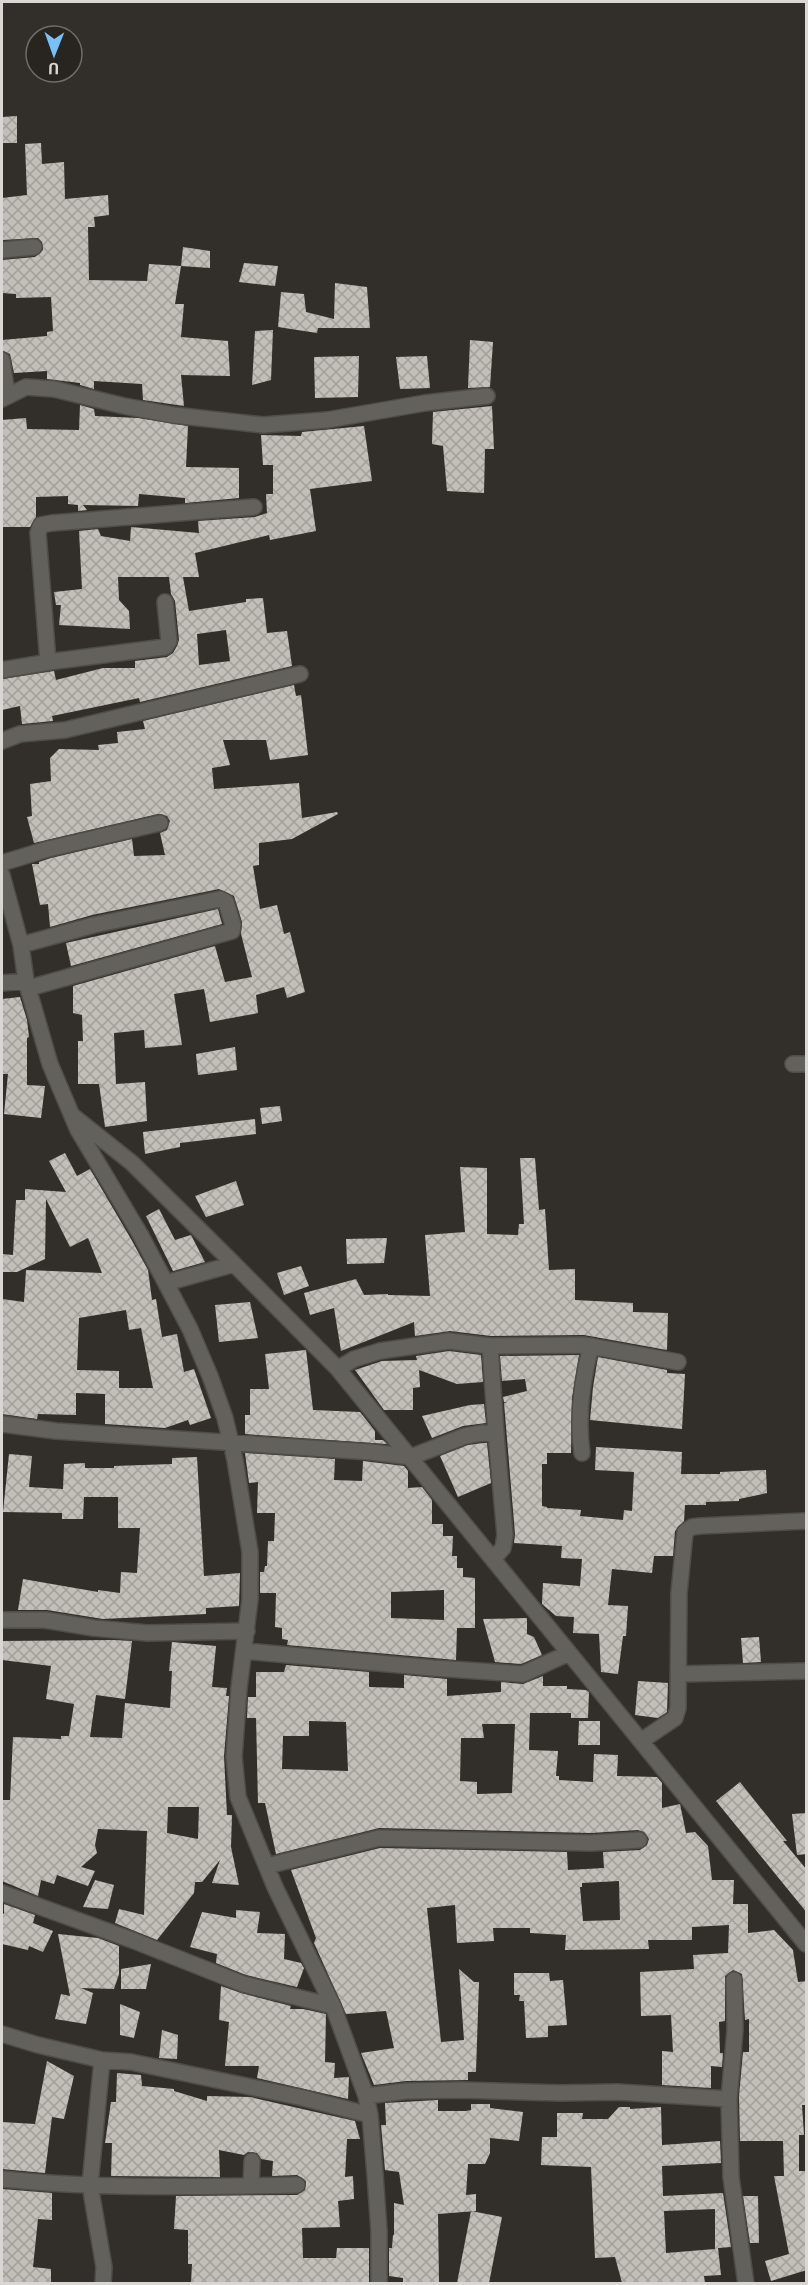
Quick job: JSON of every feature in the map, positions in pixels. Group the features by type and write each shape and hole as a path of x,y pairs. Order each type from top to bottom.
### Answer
{"street":[{"path":"2,250 34,247"},
{"path":"2,360 4,397 26,387 54,389 173,415 263,425 327,420 425,403 487,396"},
{"path":"48,662 38,545 38,530 41,525 254,507"},
{"path":"2,670 165,647 169,641 165,602"},
{"path":"2,741 21,734 65,730 300,674"},
{"path":"160,823 48,849 6,872 32,942 27,984 48,1058 78,1130 140,1234 190,1329 210,1376 236,1460 250,1552 250,1599 238,1700 235,1767 238,1797 255,1841 333,2006 366,2096 370,2115 379,2231 379,2283"},
{"path":"2,983 51,982 231,931 233,925 226,902 220,899 94,925 32,942"},
{"path":"72,1115 132,1163 234,1264 346,1364 420,1453 569,1653 646,1738 807,1944"},
{"path":"166,1283 234,1264"},
{"path":"346,1364 380,1352 443,1341 490,1346 591,1346 678,1362"},
{"path":"490,1346 505,1535 497,1555"},
{"path":"582,1453 580,1416 586,1361 591,1346"},
{"path":"2,1424 46,1430 230,1443 420,1453 465,1436 482,1433 496,1434"},
{"path":"646,1738 675,1718 678,1708 679,1593 685,1532 692,1527 700,1526 807,1521"},
{"path":"2,1620 45,1620 147,1633 247,1631"},
{"path":"244,1651 519,1674 569,1653"},
{"path":"679,1674 807,1671"},
{"path":"267,1866 379,1838 591,1843 639,1840"},
{"path":"2,1893 132,1940 243,1984 333,2006"},
{"path":"734,1980 735,2030 729,2100 731,2177 746,2283"},
{"path":"2,2034 102,2060 131,2061 299,2097 370,2115"},
{"path":"102,2060 90,2185 104,2267 103,2283"},
{"path":"366,2096 406,2091 461,2090 617,2092 729,2100"},
{"path":"252,2162 252,2186"},
{"path":"2,2179 90,2185 206,2187 297,2185"}],"building":[{"path":"17,116 17,143 2,143 2,117"},
{"path":"41,143 42,164 64,162 65,199 108,195 109,215 94,217 95,227 88,227 89,280 147,281 149,264 181,266 175,304 184,304 181,337 228,341 230,376 181,375 184,406 143,400 142,384 94,381 94,389 80,385 80,383 47,379 47,371 14,373 10,354 3,351 2,340 47,336 47,332 53,331 51,297 16,298 16,294 2,293 2,260 35,257 43,250 42,242 38,238 2,240 2,198 27,195 25,144"},
{"path":"183,247 210,251 210,268 181,266"},
{"path":"244,263 278,266 275,286 239,282"},
{"path":"335,283 367,287 370,328 318,328 317,333 278,327 281,292 304,294 306,312 334,319"},
{"path":"273,330 271,380 252,385 255,331"},
{"path":"470,340 493,342 490,387 468,388"},
{"path":"359,356 358,397 315,398 314,357"},
{"path":"427,356 430,388 400,389 396,357"},
{"path":"80,405 94,409 95,416 138,418 188,426 186,467 239,468 239,498 185,503 185,498 139,494 138,506 83,505 87,510 78,511 78,505 68,504 68,496 36,497 36,517 30,527 2,527 2,420 26,418 27,429 79,430"},
{"path":"492,406 494,449 485,449 484,493 447,491 443,446 432,444 433,412"},
{"path":"364,426 372,481 310,489 316,531 270,540 269,535 195,553 199,577 183,577 189,611 246,602 246,599 263,598 267,633 287,631 292,666 140,702 139,698 52,716 53,721 22,724 20,706 2,710 2,679 54,671 56,680 103,668 135,668 135,661 167,657 177,646 179,640 175,601 171,594 169,577 118,577 119,600 129,611 130,629 59,625 61,605 56,605 54,592 82,589 79,531 98,529 101,536 130,541 131,527 199,533 198,521 255,517 267,513 266,494 273,494 273,465 263,465 261,435 301,436 302,432","holes":["226,630 230,661 199,665 197,634"]},
{"path":"294,685 296,696 301,695 308,755 270,760 266,740 223,740 230,765 212,768 214,789 299,783 302,818 337,812 338,814 292,839 259,843 259,865 253,866 260,909 277,905 284,934 290,932 305,992 287,998 284,987 256,995 258,1013 210,1022 204,989 174,994 182,1045 145,1048 144,1030 114,1033 116,1084 145,1082 147,1121 105,1127 99,1084 78,1084 78,1041 83,1041 82,1015 73,1013 73,986 215,946 225,982 252,977 241,934 242,922 234,896 219,889 92,915 50,927 48,904 40,905 32,864 132,839 134,856 165,855 160,833 167,830 170,821 167,816 158,814 34,843 27,817 32,816 30,784 51,781 50,758 59,749 99,750 98,745 118,743 117,732 145,729 143,721"},
{"path":"218,909 222,924 71,966 66,943"},
{"path":"20,997 29,1037 27,1038 27,1085 45,1086 41,1118 4,1114 8,1074 2,1074 2,999"},
{"path":"235,1047 237,1070 198,1075 196,1054"},
{"path":"280,1106 282,1121 262,1124 260,1108"},
{"path":"255,1119 256,1134 180,1143 180,1147 145,1154 143,1132"},
{"path":"65,1153 77,1176 90,1169 148,1270 152,1300 156,1299 162,1337 177,1334 184,1372 194,1369 211,1418 190,1425 188,1420 165,1428 105,1424 105,1394 76,1393 76,1415 38,1414 37,1419 2,1414 2,1299 24,1302 26,1270 102,1273 88,1238 70,1247 46,1199 45,1259 17,1272 2,1272 2,1254 13,1255 16,1200 25,1200 25,1189 66,1192 49,1161","holes":["126,1310 129,1330 141,1328 153,1388 119,1388 119,1371 77,1370 79,1318"]},
{"path":"520,1158 535,1158 539,1210 545,1209 549,1270 575,1269 575,1300 633,1303 633,1312 668,1313 667,1350 584,1335 491,1336 450,1331 415,1336 414,1322 341,1351 334,1308 310,1315 304,1293 356,1279 364,1295 430,1296 425,1235 465,1232 460,1167 487,1168 487,1234 518,1235 519,1224 524,1224"},
{"path":"236,1181 244,1205 206,1217 195,1196"},
{"path":"159,1209 175,1240 191,1235 205,1262 173,1271 146,1216"},
{"path":"387,1238 384,1263 347,1264 346,1239"},
{"path":"301,1266 309,1286 284,1295 277,1273"},
{"path":"250,1302 258,1338 219,1342 215,1305"},
{"path":"306,1350 313,1410 360,1412 375,1431 375,1440 383,1440 387,1444 245,1434 245,1415 250,1415 250,1389 269,1389 265,1354"},
{"path":"449,1351 481,1355 483,1382 457,1384 419,1370 420,1387 413,1388 413,1410 384,1410 355,1370 382,1361 417,1360 416,1356"},
{"path":"579,1355 572,1398 571,1453 547,1453 547,1464 542,1464 542,1506 581,1510 580,1516 623,1520 624,1510 632,1511 634,1472 595,1470 596,1447 682,1452 681,1474 720,1474 720,1472 766,1470 767,1493 739,1499 739,1501 685,1505 684,1521 675,1531 673,1556 654,1556 652,1573 612,1569 608,1605 628,1606 626,1636 623,1636 618,1674 601,1672 599,1634 573,1633 574,1617 556,1616 542,1604 543,1583 580,1586 582,1559 561,1558 562,1546 514,1543 504,1403 507,1403 504,1402 503,1397 527,1391 525,1379 502,1381 500,1356"},
{"path":"598,1357 667,1370 667,1373 685,1374 682,1429 590,1420"},
{"path":"484,1404 486,1423 463,1426 432,1438 422,1416 470,1405"},
{"path":"487,1443 491,1483 458,1497 440,1456 468,1445"},
{"path":"245,1453 335,1459 334,1480 362,1481 363,1461 404,1466 408,1471 408,1488 422,1487 432,1500 432,1524 443,1524 443,1536 453,1536 452,1556 457,1556 457,1568 463,1568 463,1577 475,1578 475,1628 457,1628 456,1660 287,1645 288,1640 282,1639 282,1628 275,1627 276,1593 260,1593 260,1572 264,1572 267,1566 268,1541 274,1541 275,1513 257,1513 258,1482 249,1483","holes":["444,1590 444,1620 391,1618 391,1592"]},
{"path":"9,1454 32,1456 29,1487 63,1489 64,1464 85,1463 85,1468 114,1468 114,1466 172,1464 172,1458 197,1457 204,1576 240,1573 239,1606 206,1608 206,1614 103,1619 47,1610 18,1610 23,1579 98,1592 98,1590 120,1593 121,1572 137,1573 140,1528 118,1528 118,1497 84,1497 83,1519 62,1519 62,1513 3,1512"},
{"path":"527,1618 527,1634 534,1637 542,1655 521,1664 495,1662 483,1619"},
{"path":"759,1637 761,1662 743,1663 741,1638"},
{"path":"2,1641 132,1641 125,1699 96,1695 90,1737 122,1738 125,1703 170,1708 172,1671 169,1671 172,1642 216,1646 212,1687 227,1688 226,1696 229,1696 224,1756 227,1815 232,1815 231,1847 239,1885 212,1883 220,1860 202,1882 195,1882 194,1893 157,1940 115,1923 119,1909 144,1915 147,1831 98,1829 95,1845 97,1853 81,1867 95,1871 88,1886 57,1875 54,1884 41,1880 38,1896 2,1881 2,1800 10,1800 13,1737 61,1739 61,1736 69,1736 74,1704 46,1699 51,1666 2,1660","holes":["168,1807 199,1807 198,1839 167,1833"]},
{"path":"286,1665 369,1672 369,1687 404,1688 404,1675 447,1679 447,1696 501,1692 501,1682 523,1684 543,1676 543,1686 567,1686 567,1689 589,1692 588,1718 571,1718 571,1713 530,1713 529,1750 558,1751 556,1776 559,1776 559,1780 593,1782 594,1754 618,1755 617,1776 657,1777 662,1783 662,1808 680,1804 686,1833 695,1832 708,1846 712,1880 734,1880 733,1904 748,1904 748,1933 774,1930 793,1950 798,1982 807,1981 807,2105 802,2105 804,2135 799,2135 799,2171 807,2171 807,2270 771,2281 765,2261 789,2254 774,2176 784,2176 783,2141 740,2141 739,2096 743,2052 749,2052 749,2019 745,2020 742,1974 733,1970 725,1976 725,2021 719,2022 720,2053 723,2053 722,2067 711,2066 711,2088 662,2085 662,2051 673,2052 671,2015 641,2016 640,1972 694,1969 693,1955 728,1953 729,1925 692,1927 692,1940 648,1940 649,1949 565,1950 566,1935 530,1933 530,1928 493,1928 494,1941 457,1943 455,1905 427,1908 441,2042 464,2040 459,1969 474,1982 479,1982 476,2072 468,2072 468,2080 406,2081 374,2085 361,2053 394,2048 386,2011 346,2014 314,1943 316,1938 291,1870 380,1848 567,1852 568,1870 604,1868 603,1852 640,1850 647,1845 649,1839 644,1832 638,1830 591,1833 379,1828 276,1854 265,1803 258,1803 256,1718 247,1718 248,1697 256,1697 256,1672 284,1672","holes":["309,1721 346,1722 348,1771 282,1769 283,1736 309,1736","482,1724 515,1724 512,1793 477,1794 477,1782 460,1781 461,1738 484,1738","619,1881 620,1920 583,1921 580,1887 582,1883"]},
{"path":"638,1681 668,1683 667,1712 658,1718 635,1715"},
{"path":"579,1721 600,1721 600,1745 578,1745"},
{"path":"740,1782 807,1870 807,1913 716,1801"},
{"path":"807,1813 807,1854 797,1855 792,1814"},
{"path":"95,1880 114,1885 108,1909 83,1907"},
{"path":"4,1904 35,1915 33,1923 53,1931 43,1952 29,1946 28,1950 2,1944"},
{"path":"236,1910 260,1912 257,1933 285,1934 284,1959 301,1963 304,1968 297,1987 246,1975 216,1963 217,1954 190,1947 202,1912 236,1918"},
{"path":"58,1934 98,1938 119,1946 119,1974 114,1989 81,1988 93,1993 86,2024 55,2019 61,1994 70,1996"},
{"path":"151,1964 146,1989 121,1989 121,1969"},
{"path":"514,1973 549,1973 550,1981 563,1980 567,2025 548,2026 548,2037 526,2038 524,2001 519,2001 520,1995 514,1995"},
{"path":"221,1986 291,2006 290,2009 326,2014 325,2062 335,2063 334,2078 349,2077 348,2099 257,2078 259,2066 225,2066 229,2022 219,2020"},
{"path":"120,2004 140,2012 134,2038 120,2035"},
{"path":"162,2030 178,2035 177,2059 159,2058"},
{"path":"47,2061 74,2076 64,2119 52,2117 45,2173 2,2169 2,2122 35,2124"},
{"path":"117,2073 141,2075 142,2086 174,2089 174,2091 207,2101 207,2096 250,2097 355,2121 360,2139 347,2139 345,2177 353,2176 354,2199 338,2201 340,2227 302,2228 303,2258 336,2258 337,2248 369,2248 369,2283 191,2283 192,2264 188,2264 188,2230 174,2229 176,2196 297,2195 305,2190 306,2181 297,2175 272,2176 273,2161 261,2159 257,2153 248,2152 244,2155 219,2150 220,2177 111,2176 112,2143 105,2143 111,2102 116,2102"},
{"path":"438,2100 438,2111 466,2111 471,2110 471,2104 490,2104 490,2108 523,2112 519,2141 490,2138 490,2153 485,2164 468,2164 466,2195 476,2194 476,2211 438,2214 439,2283 403,2283 403,2278 389,2276 389,2248 392,2248 394,2235 394,2203 404,2205 399,2172 385,2170 381,2125 386,2125 385,2103"},
{"path":"619,2107 630,2107 630,2109 661,2107 662,2145 720,2141 721,2163 662,2166 663,2196 723,2193 731,2247 718,2248 721,2275 704,2276 705,2283 622,2283 615,2257 595,2258 591,2167 541,2165 542,2137 557,2137 557,2113 583,2113 582,2119 608,2119","holes":["715,2209 715,2249 666,2253 664,2211"]},
{"path":"2,2189 52,2193 52,2220 38,2219 33,2267 51,2269 51,2283 2,2283"},
{"path":"743,2196 758,2196 759,2243 750,2243"},
{"path":"471,2211 502,2217 489,2283 457,2283"}]}
